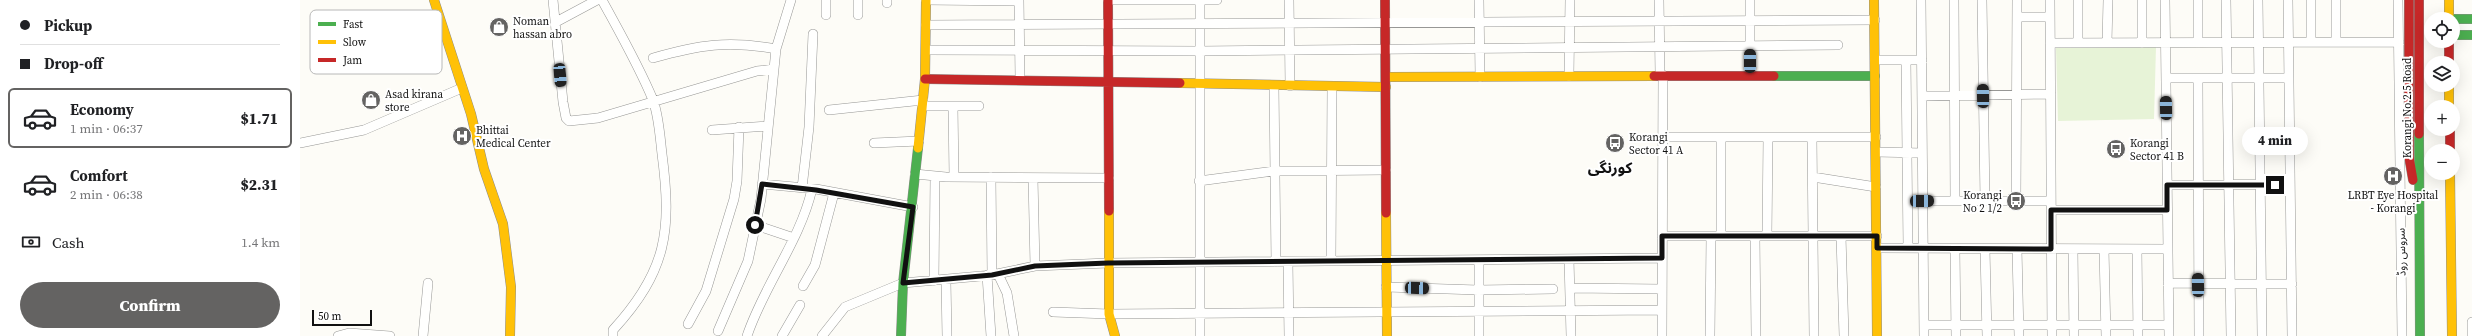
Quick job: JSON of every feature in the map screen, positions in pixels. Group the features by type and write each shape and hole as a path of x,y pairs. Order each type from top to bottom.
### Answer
{"street":[{"path":"434,0 437,10"},
{"path":"553,0 563,102 566,118 569,121 598,118 757,70 774,69"},
{"path":"556,22 597,0"},
{"path":"602,0 653,102 668,198 665,239 650,282 634,307 613,330 613,336"},
{"path":"718,331 748,261 762,184 776,49 791,0"},
{"path":"826,0 826,15"},
{"path":"858,0 858,15"},
{"path":"901,336 903,283 913,207 924,79 926,50 926,0 1019,0 1020,79"},
{"path":"1115,336 1109,314 1110,50 1108,0 1217,0"},
{"path":"1200,0 1198,83 1200,336"},
{"path":"1289,0 1290,86"},
{"path":"1385,0 1386,336"},
{"path":"1479,0 1480,77"},
{"path":"1570,0 1570,76"},
{"path":"1659,0 1659,46 1663,137 1662,336"},
{"path":"1750,0 1750,75"},
{"path":"1874,0 1877,336"},
{"path":"1922,0 1924,336"},
{"path":"1954,0 1955,201"},
{"path":"1982,0 1985,201"},
{"path":"2016,0 2016,201"},
{"path":"2050,0 2052,336"},
{"path":"2078,0 2078,43"},
{"path":"2107,43 2108,0"},
{"path":"2142,0 2142,43"},
{"path":"2165,0 2169,336"},
{"path":"2198,0 2198,42"},
{"path":"2226,0 2231,336"},
{"path":"2258,0 2262,336"},
{"path":"2288,0 2292,336"},
{"path":"2311,0 2312,42"},
{"path":"2336,0 2336,42"},
{"name":"سروس روڈ","path":"2398,0 2402,336"},
{"path":"2409,0 2409,156 2419,194"},
{"name":"Korangi No.2.5 Road","path":"2419,0 2420,336"},
{"path":"2449,0 2449,12"},
{"path":"2016,17 2050,17"},
{"path":"2460,19 2472,19"},
{"path":"926,25 1875,20"},
{"path":"442,25 471,114 484,169 503,224 511,287 510,336"},
{"path":"802,188 809,127 813,34"},
{"path":"2460,35 2472,35"},
{"path":"2050,43 2399,42"},
{"path":"653,58 707,45 750,44 776,49"},
{"path":"926,50 1199,51 1838,45"},
{"path":"1875,60 1922,60"},
{"path":"1906,60 1908,248"},
{"path":"1386,77 1661,75 1875,76"},
{"path":"2166,78 2198,80 2289,78"},
{"path":"924,79 1110,80 1274,86 1386,87"},
{"path":"2198,80 2197,184 2199,336"},
{"path":"1274,86 1276,262"},
{"path":"1331,261 1332,87"},
{"path":"300,143 364,130 462,88"},
{"path":"1922,96 2016,96 2051,94"},
{"path":"829,110 922,103 952,106 979,106"},
{"path":"952,106 954,177"},
{"path":"712,130 768,126"},
{"path":"688,324 706,291 734,199 737,181 739,127"},
{"path":"1663,137 1876,137"},
{"path":"1721,137 1721,236"},
{"path":"1767,236 1768,137"},
{"path":"1812,137 1814,336"},
{"path":"874,143 919,141"},
{"path":"1876,152 1922,153"},
{"path":"1199,181 1274,171 1386,170"},
{"path":"915,174 954,177 1109,178"},
{"path":"934,281 935,176"},
{"path":"1813,176 1876,187"},
{"path":"991,177 991,336"},
{"path":"1033,178 1035,266"},
{"path":"2450,180 2452,336"},
{"path":"762,184 812,189 913,207"},
{"path":"2167,185 2197,184 2260,186 2290,184"},
{"path":"747,336 754,315 807,210 812,189"},
{"path":"803,286 815,265 834,193"},
{"path":"1922,201 2016,201 2051,205 2167,210"},
{"path":"755,225 794,238"},
{"path":"1662,236 1877,236"},
{"path":"1710,336 1711,236"},
{"path":"1755,236 1756,336"},
{"path":"1841,236 1844,336"},
{"path":"1877,248 2168,249"},
{"path":"1955,249 1956,336"},
{"path":"1985,249 1987,332"},
{"path":"2017,249 2018,336"},
{"path":"2072,249 2074,336"},
{"path":"2104,249 2106,331"},
{"path":"2137,249 2138,336"},
{"path":"822,336 845,307 903,283 946,281 992,275 1035,266 1108,263 1662,258"},
{"path":"1569,259 1571,336"},
{"path":"1478,260 1479,336"},
{"path":"1288,262 1289,336"},
{"path":"992,275 1007,293 1014,336"},
{"path":"946,281 948,336"},
{"path":"423,336 428,283"},
{"path":"2168,283 2198,285 2292,284"},
{"path":"1386,287 1478,290 1553,289"},
{"path":"1570,288 1662,289"},
{"path":"782,336 800,305"},
{"path":"1053,312 1109,314 1662,310"},
{"path":"2472,322 2472,336"},
{"path":"1924,326 1956,326 1987,332 2018,326 2074,326 2106,331 2138,326 2168,325"},
{"path":"338,336 349,333 390,336"}],"green space":[{"path":"2156,47 2154,119 2058,121 2056,48"}],"traffic: fast":[{"path":"2460,19 2472,19"},
{"path":"2460,35 2472,35"},
{"path":"1774,76 1875,76"},
{"path":"2419,134 2420,336"},
{"path":"901,336 903,283 918,148"}],"traffic: slow":[{"path":"434,0 437,10"},
{"path":"918,148 925,79 926,0"},
{"path":"1874,0 1877,336"},
{"path":"2449,0 2449,12"},
{"path":"442,25 471,114 484,169 503,224 511,287 510,336"},
{"path":"1386,77 1654,76"},
{"path":"1180,83 1386,87"},
{"path":"2449,92 2449,100"},
{"path":"2450,180 2452,336"},
{"path":"1109,211 1109,314 1115,336"},
{"path":"1386,213 1387,336"}],"traffic: jam":[{"path":"1108,0 1109,211"},
{"path":"1385,0 1386,213"},
{"path":"2409,0 2409,157 2413,180"},
{"path":"2419,0 2419,134"},
{"path":"2449,48 2449,56"},
{"path":"1654,76 1774,76"},
{"path":"925,79 1180,83"},
{"path":"2450,136 2450,144"}],"place":[{"name":"Noman hassan abro","path":"499,27"},
{"name":"Asad kirana store","path":"371,100"},
{"name":"Bhittai Medical Center","path":"462,136"},
{"name":"Korangi Sector 41 A","path":"1615,143"},
{"name":"Korangi Sector 41 B","path":"2116,149"},
{"name":"LRBT Eye Hospital - Korangi","path":"2393,176"},
{"name":"Korangi No 2 1/2","path":"2016,201"}],"district":[{"name":"کورنگی","path":"1610,168"}],"route":[{"path":"755,225 761,199 762,184 816,190 913,207 903,283 946,281 992,275 1035,266 1108,263 1662,258 1662,236 1877,236 1877,248 2051,249 2051,210 2167,210 2167,185 2275,185"}]}
